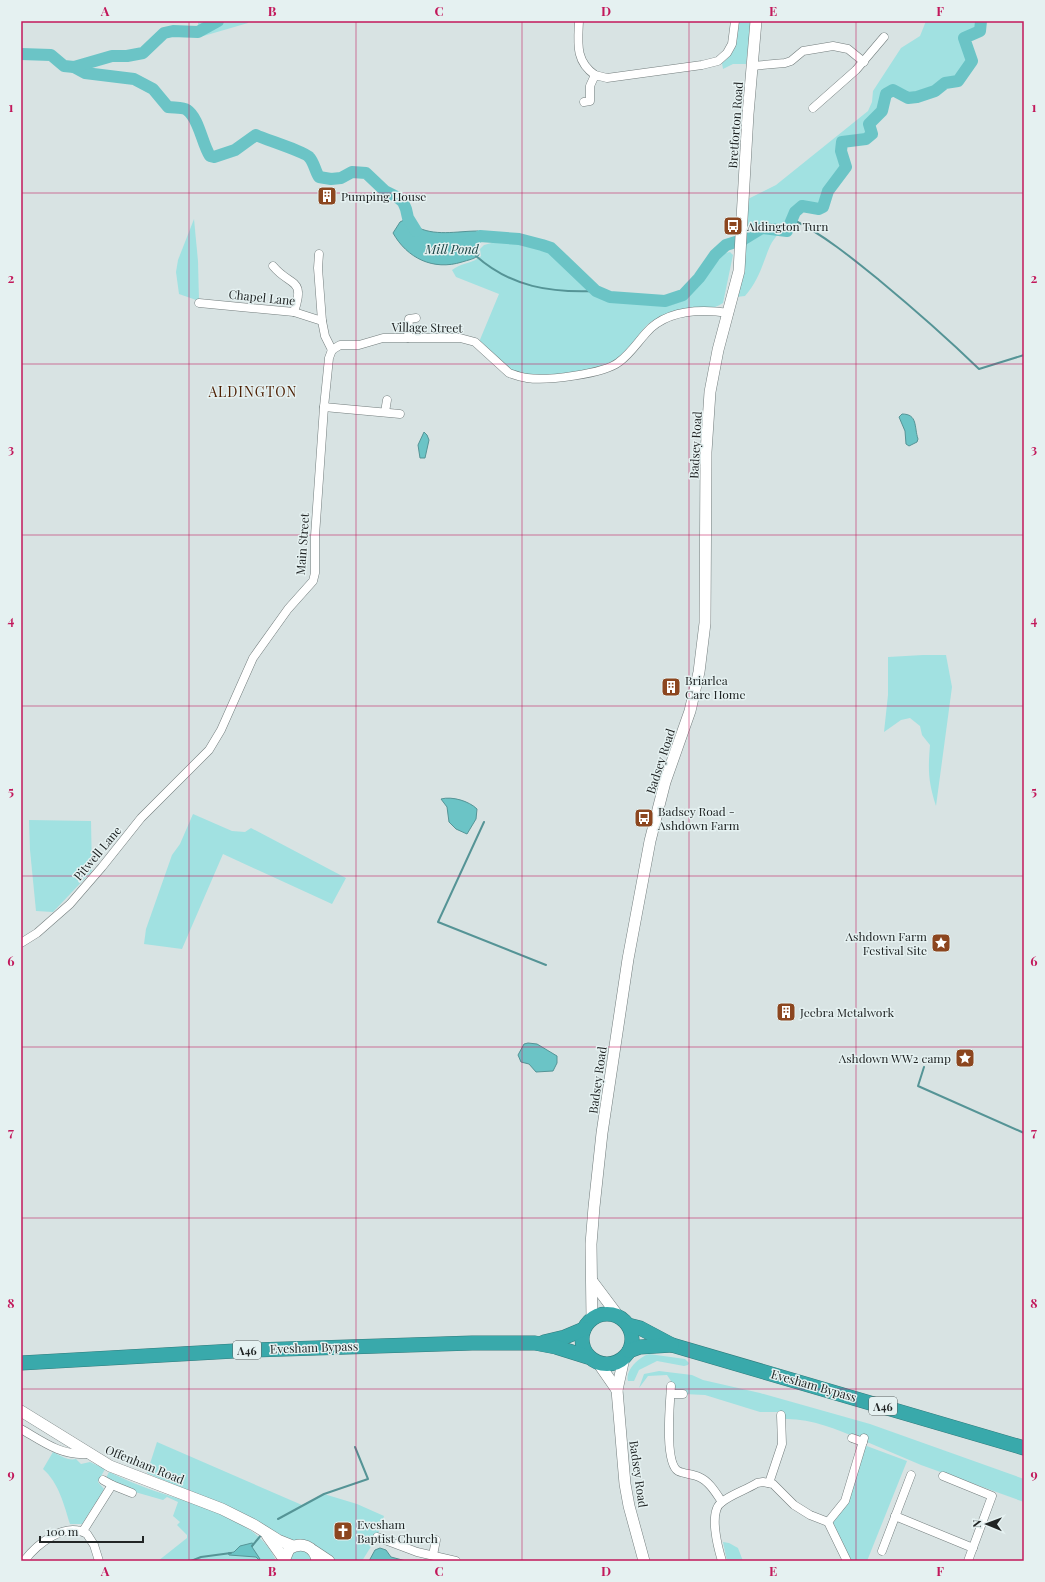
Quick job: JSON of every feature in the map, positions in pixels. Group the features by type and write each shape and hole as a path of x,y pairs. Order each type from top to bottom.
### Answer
{"highway":[{"path":"605,1314 623,1321 632,1338 626,1355 612,1364 594,1360 582,1344 588,1324 605,1314"},
{"name":"Evesham Bypass","path":"623,1321 672,1345 1024,1448"},
{"name":"Evesham Bypass","path":"21,1363 260,1349 425,1344 536,1343 565,1337 588,1324"},
{"name":"Evesham Bypass","path":"536,1343 556,1347 594,1360"},
{"name":"Evesham Bypass","path":"626,1355 640,1347 672,1345"}],"main road":[{"name":"Bretforton Road","path":"741,249 756,21"},
{"name":"Badsey Road","path":"588,1324 592,1281 591,1244 600,1153 628,959 650,841 665,782 690,711 699,672 704,623 706,452 710,392 718,350 739,271 741,249"},
{"path":"592,1281 623,1321"},
{"name":"Badsey Road","path":"626,1355 617,1390 625,1484 629,1506 644,1561"},
{"name":"Badsey Road","path":"594,1360 617,1390"},
{"name":"Offenham Road","path":"21,1411 87,1454 125,1473 222,1509 278,1540 294,1546 305,1545 316,1556"},
{"name":"Offenham Road","path":"265,1532 284,1560"},
{"path":"284,1560 289,1549 294,1546"},
{"path":"316,1556 329,1561"}],"street":[{"path":"579,21 579,56 588,70 595,75 607,78 710,64 718,61 727,53 732,44 735,21"},
{"path":"813,108 864,62 884,37"},
{"path":"752,66 785,63 791,61 804,51 833,46 848,49 864,62"},
{"path":"584,102 590,101 590,86 595,75"},
{"path":"319,254 318,268 322,321 332,350"},
{"path":"272,266 283,277 293,281 297,285 297,303 294,312"},
{"name":"Chapel Lane","path":"199,303 294,312 322,321"},
{"name":"Village Street","path":"332,350 340,345 359,345 383,338 438,337 467,339 475,342 509,373 527,378 554,378 601,370 618,363 633,350 646,333 661,320 678,314 696,312 729,313"},
{"path":"408,338 409,319 416,318"},
{"name":"Main Street","path":"187,774 209,750 221,730 253,658 288,609 313,581 315,573 315,536 324,407 329,358 332,350"},
{"path":"386,412 387,400"},
{"path":"324,407 400,414"},
{"name":"Pitwell Lane","path":"21,943 37,933 70,904 141,818 187,774"},
{"path":"683,1394 671,1390 669,1445 671,1462 679,1472 700,1477 708,1483 722,1502"},
{"path":"769,1483 782,1444 781,1415"},
{"path":"21,1429 60,1452 75,1455 87,1454"},
{"path":"828,1522 845,1501 863,1440 852,1438"},
{"path":"882,1551 911,1475"},
{"path":"943,1476 992,1496 968,1561"},
{"path":"103,1480 132,1494"},
{"path":"722,1561 716,1533 715,1513 718,1505 757,1483 763,1482 773,1484 794,1505 810,1515 828,1522 847,1561"},
{"path":"83,1531 112,1485"},
{"path":"895,1516 973,1548"},
{"path":"24,1561 44,1540 69,1530 83,1531 90,1538 99,1561"},
{"path":"377,1537 402,1548 456,1561"},
{"path":"433,1555 436,1540"}],"shaded area":[{"path":"198,21 249,21 248,23 200,37 195,34 198,29"},
{"path":"739,21 751,21 746,64 733,64 723,69 722,63 731,54 736,45"},
{"path":"926,21 981,21 980,31 964,38 972,61 958,81 945,83 935,91 917,97 908,98 893,90 887,94 882,111 869,124 872,134 866,139 842,142 841,151 846,167 828,191 823,207 819,209 802,206 795,212 787,231 780,231 771,244 760,272 750,290 745,296 736,297 748,199 776,185 868,111 872,102 873,91 901,48 920,36"},
{"path":"194,219 198,261 199,301 179,294 176,272 178,260"},
{"path":"495,242 517,244 548,252 561,265 578,275 596,291 610,297 665,301 683,295 699,278 715,255 730,252 733,255 723,303 715,307 699,311 673,314 656,319 646,326 623,355 602,366 575,373 534,376 523,374 511,369 499,361 479,342 499,294 456,277 452,270 478,258 481,256 480,249 484,245"},
{"path":"946,655 952,687 936,806 929,776 930,745 922,735 920,726 910,718 901,720 884,732 888,695 888,657"},
{"path":"193,814 232,831 245,832 251,828 346,878 332,904 223,854 182,949 144,944 146,929 172,855 180,844"},
{"path":"29,820 91,821 92,871 53,912 36,911 30,850"},
{"path":"649,1354 685,1359 689,1363 688,1365 684,1366 657,1361 639,1370 634,1381 628,1381 629,1373 634,1364"},
{"path":"659,1371 692,1375 703,1380 760,1393 870,1424 1024,1479 1024,1502 921,1465 867,1442 868,1437 861,1435 860,1439 813,1422 784,1419 783,1412 760,1412 705,1395 684,1394 674,1391 671,1381 667,1375 648,1376 639,1388 644,1374"},
{"path":"157,1442 302,1505 324,1494 357,1504 384,1516 377,1537 362,1561 337,1561 331,1559 303,1543 291,1541 219,1504 147,1473"},
{"path":"864,1445 907,1461 867,1561 851,1561 831,1522 839,1512"},
{"path":"53,1452 67,1459 76,1459 81,1464 90,1462 105,1469 98,1482 104,1489 82,1524 70,1524 57,1488 49,1475 43,1469"},
{"path":"109,1472 144,1487 221,1514 239,1523 255,1534 268,1546 276,1561 158,1561 187,1538 187,1535 177,1525 180,1522 173,1516 178,1502 167,1497 163,1500 135,1492 106,1478"},
{"path":"723,1542 729,1543 738,1548 743,1561 727,1561"},
{"path":"295,1549 308,1550 313,1561 287,1561"}],"water":[{"name":"Mill Pond","path":"408,218 414,219 415,226 430,231 446,233 478,231 481,241 477,245 479,255 476,258 462,262 441,265 413,256 399,242 393,233 400,222"},
{"path":"902,414 911,416 913,419 918,439 917,442 909,446 906,444 905,431 899,417"},
{"path":"424,432 429,440 425,458 420,458 418,445"},
{"path":"450,798 460,800 474,806 477,809 476,819 467,834 456,829 449,822 447,807 441,799"},
{"path":"524,1044 537,1044 557,1056 557,1063 553,1071 536,1072 529,1064 521,1062 518,1055"},
{"path":"252,1543 254,1544 252,1547 260,1559 259,1560 256,1557 229,1555 228,1553 234,1552 240,1546"},
{"path":"380,1548 386,1550 391,1557 406,1561 369,1561 375,1550"}],"waterway":[{"path":"74,67 112,56 127,56 143,53 164,33 173,31 198,32 218,21"},
{"path":"467,244 480,236 519,239 551,248 596,291 610,297 665,301 683,295 699,278 715,255 726,245 742,240 762,228 787,231 795,212 802,206 819,209 823,207 828,191 846,167 841,151 842,142 866,139 872,134 869,124 882,111 886,94 893,90 908,98 917,97 935,91 945,83 958,81 972,61 964,38 980,31 981,21"},
{"path":"21,54 51,55 64,66 74,67 85,73 134,79 153,89 168,107 183,108 191,114 195,119 210,156 214,157 235,150 256,135 306,155 312,161 319,177 331,179 341,178 352,172 366,173 385,191 403,202 408,218 416,231"},
{"path":"792,219 804,225 859,263 918,313 979,369 1024,355"},
{"path":"476,256 503,275 532,286 563,291 596,291"},
{"path":"484,822 438,922 546,965"},
{"path":"924,1067 918,1086 1024,1133"},
{"path":"278,1519 324,1494 368,1479 355,1447"},
{"path":"252,1546 262,1534"},
{"path":"191,1561 201,1557 231,1553"}],"place":[{"name":"Pumping House","path":"327,196"},
{"name":"Aldington Turn","path":"733,226"},
{"name":"Briarlea Care Home","path":"671,687"},
{"name":"Badsey Road - Ashdown Farm","path":"644,818"},
{"name":"Ashdown Farm Festival Site","path":"941,943"},
{"name":"Jeebra Metalwork","path":"786,1012"},
{"name":"Ashdown WW2 camp","path":"965,1058"},
{"name":"Evesham Baptist Church","path":"343,1531"}],"district":[{"name":"ALDINGTON","path":"253,391"}]}
